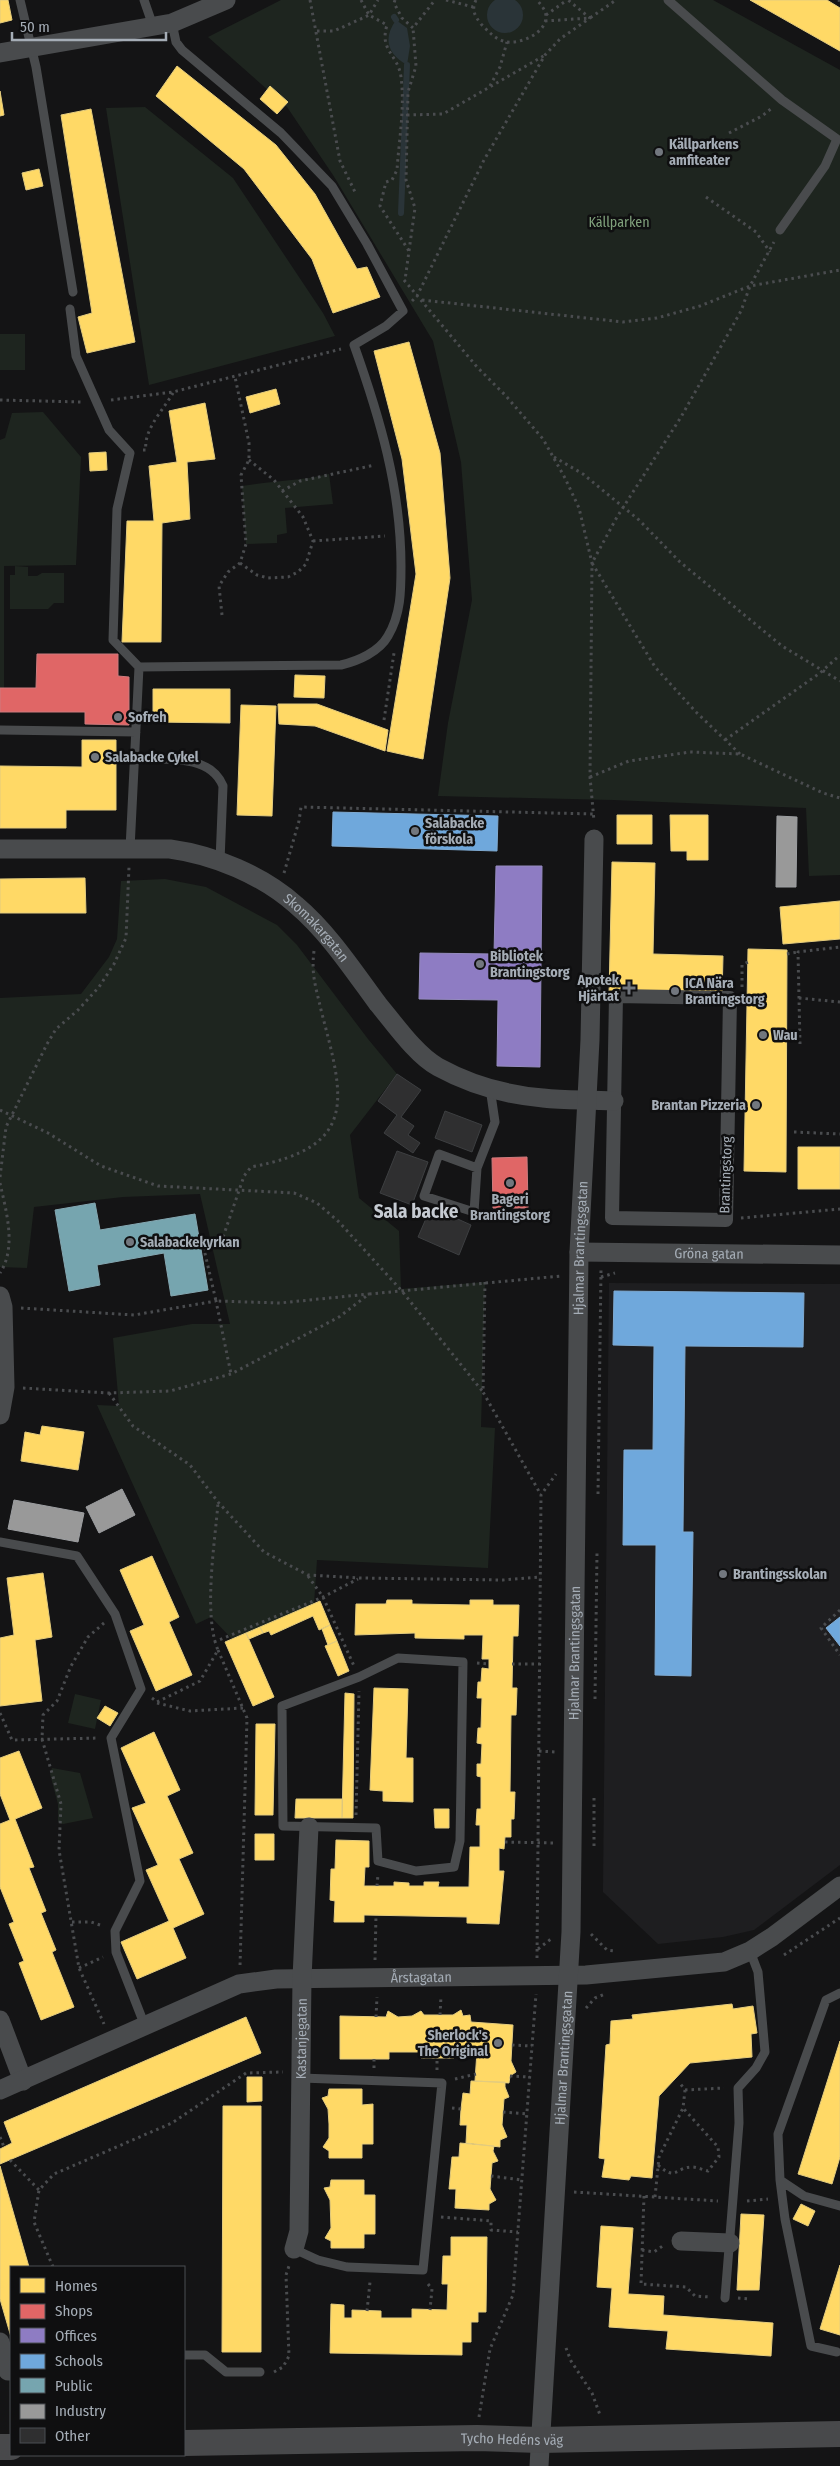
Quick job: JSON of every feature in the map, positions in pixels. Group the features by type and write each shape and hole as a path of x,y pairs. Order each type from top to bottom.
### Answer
{"main road":[{"name":"Tycho Hedéns väg","path":"185,2443 477,2438 540,2440 840,2434"}],"street":[{"path":"0,54 172,23 214,3"},
{"name":"Hjalmar Brantingsgatan","path":"539,2466 570,1975 579,1252 587,1099 594,839"},
{"name":"Skomakargatan","path":"0,849 183,851 220,861 275,889 296,904 317,925 391,1020 421,1053 436,1066 490,1088 544,1098 614,1101"},
{"name":"Brantingstorg","path":"616,996 730,998 726,1220 612,1218 616,996"},
{"name":"Gröna gatan","path":"579,1252 840,1255"},
{"path":"0,1415 5,1386 2,1302"},
{"name":"Kastanjegatan","path":"294,2249 299,2231 302,1978 309,1827"},
{"name":"Årstagatan","path":"0,2090 239,1984 302,1978 570,1975 724,1962 750,1951 772,1937 840,1887"},
{"path":"0,2020 23,2081"},
{"path":"681,2241 730,2243"},
{"path":"0,2342 10,2371"}],"lane":[{"path":"20,0 31,48 73,292"},
{"path":"144,0 153,26"},
{"path":"668,0 782,100 837,140 825,166 780,230"},
{"path":"70,308 76,356 109,430 130,453 117,509 113,640 139,667 334,666 353,662 366,656 388,638 400,603 401,534 390,461 377,411 354,345 386,326 403,311 367,244 332,186 281,132 182,50 176,42 172,23"},
{"path":"130,849 139,667"},
{"path":"0,730 136,732"},
{"path":"134,759 186,760 208,767 219,775 223,786 220,861"},
{"path":"477,1168 439,1154 424,1196 474,1212 477,1168 495,1122 490,1088"},
{"path":"0,1542 77,1556 115,1614 141,1689 111,1738 140,1881 115,1931 116,1952 145,2026"},
{"path":"398,1658 464,1662 460,1841 454,1867 416,1871 378,1861 376,1828 283,1826 282,1706 359,1677 398,1658"},
{"path":"725,2298 740,2123 738,2088 756,2068 765,2052 758,1972 750,1951"},
{"path":"837,2352 811,2346 782,2196 778,2134 826,2000 840,1993"},
{"path":"294,2249 318,2260 347,2266 423,2270 442,2082 301,2074"},
{"path":"780,2180 804,2196 840,2206"},
{"path":"185,2355 205,2355 226,2372 260,2372"}],"path":[{"path":"310,0 340,161 360,200"},
{"path":"361,0 369,15 387,25 384,37 388,52 398,62 402,79 398,170 392,180 386,182 380,206 409,251"},
{"path":"317,31 334,31 369,15 378,0"},
{"path":"395,0 394,3 402,18 413,28 416,66 408,92 406,180 415,208 404,280"},
{"path":"413,28 436,0"},
{"path":"446,0 472,6"},
{"path":"472,6 476,0"},
{"path":"472,6 478,20 488,31 494,37 507,42 526,38 538,31 545,21 546,15 537,0"},
{"path":"546,15 567,0 590,18"},
{"path":"417,296 484,160 545,55 560,39 616,0"},
{"path":"545,21 590,18"},
{"path":"490,86 500,67 507,42"},
{"path":"407,115 443,114 545,55"},
{"path":"729,133 762,116 782,100"},
{"path":"401,120 407,120"},
{"path":"706,197 756,232 770,252"},
{"path":"592,563 623,507 690,400 741,311 750,286 770,252 780,230"},
{"path":"421,299 518,312 623,322 657,318 700,306 750,286 840,270"},
{"path":"400,272 404,280 477,367 506,396 543,440 579,508 592,563 590,777 594,814 594,839"},
{"path":"0,400 96,402 174,392 354,345"},
{"path":"222,615 219,586 228,572 240,563 244,556 246,537 241,475 249,460 248,432 235,377"},
{"path":"146,450 145,443 148,431 174,392"},
{"path":"553,457 583,474 623,507 718,596 782,646 840,681"},
{"path":"240,563 258,575 268,578 288,577 298,572 306,564 313,541 310,529 303,517 274,480 249,460"},
{"path":"282,491 300,481 390,461"},
{"path":"313,541 401,534"},
{"path":"592,563 655,667 696,712 725,740 740,754 823,793 840,798"},
{"path":"384,720 394,652"},
{"path":"725,740 823,670 840,655"},
{"path":"590,777 630,762 690,752 740,754"},
{"path":"275,889 287,867 301,807 594,814"},
{"path":"0,1178 6,1127 56,1029 78,1010 99,986 114,964 126,938 130,849"},
{"path":"231,1374 204,1249 220,1246 244,1176 251,1167 279,1162 320,1142 333,1126 339,1102 337,1072 311,971 317,925"},
{"path":"787,954 840,947"},
{"path":"798,952 800,1044"},
{"path":"742,989 742,965 748,962"},
{"path":"799,998 840,1002"},
{"path":"0,1110 48,1134 101,1166 158,1186 294,1193 317,1203 339,1222 401,1290 483,1392 541,1495 537,1976 513,2295 490,2349 479,2409 477,2438"},
{"path":"794,1132 840,1134"},
{"path":"0,1182 8,1218 8,1261 0,1273"},
{"path":"726,1220 840,1209"},
{"path":"2,1302 134,1315 216,1301 280,1303 485,1282 579,1275"},
{"path":"483,1392 485,1282"},
{"path":"5,1386 109,1394 170,1391 231,1374 339,1317 369,1294"},
{"path":"109,1394 132,1426 190,1465 218,1502 264,1552 308,1575 360,1578 504,1580 540,1577"},
{"path":"541,1495 560,1470"},
{"path":"218,1502 211,1600 214,1642 247,1718 239,1984"},
{"path":"308,1575 324,1598 359,1677 356,1828"},
{"path":"214,1642 251,1629 324,1598 360,1578"},
{"path":"840,1610 821,1628 840,1655"},
{"path":"112,2040 78,1968 60,1850 61,1804 42,1739 43,1715 57,1701 71,1666 88,1637 115,1614"},
{"path":"157,1702 200,1681 218,1650"},
{"path":"512,1664 540,1664"},
{"path":"141,1689 157,1702 190,1711 243,1708"},
{"path":"0,1713 12,1740 111,1738"},
{"path":"505,1842 557,1843"},
{"path":"375,1978 376,1915"},
{"path":"72,1922 91,1922 115,1931"},
{"path":"588,1931 608,1950 623,1952"},
{"path":"78,1968 116,1952"},
{"path":"585,2009 596,1998 609,1992"},
{"path":"512,2045 532,2046"},
{"path":"53,2266 34,2222 39,2190 54,2174 172,2122 246,2073 301,2074"},
{"path":"442,2082 476,2074"},
{"path":"510,2076 530,2077"},
{"path":"655,2197 659,2158 683,2108 685,2090 679,2082"},
{"path":"685,2090 738,2088"},
{"path":"658,2165 667,2173 674,2174 691,2167 708,2171 719,2157 718,2147 683,2108"},
{"path":"502,2112 527,2114"},
{"path":"0,2137 4,2147"},
{"path":"10,2160 39,2190"},
{"path":"491,2176 522,2180"},
{"path":"572,2183 571,2192 733,2202 760,2201 782,2196"},
{"path":"644,2196 640,2284 686,2287 695,2296 750,2299"},
{"path":"428,2216 491,2221 491,2230 518,2232"},
{"path":"260,2372 275,2372 284,2367 289,2356 286,2275 294,2249"},
{"path":"367,2311 372,2268"},
{"path":"423,2270 422,2278 432,2289 430,2310"},
{"path":"566,2346 571,2361 592,2393 602,2421 603,2438"}],"shaded area":[{"path":"498,-1 512,-1 521,8 523,15 521,22 512,31 505,33 498,31 489,22 487,15 489,8"},
{"path":"396,20 407,28 410,46 407,65 395,56 389,45 389,33"},
{"name":"Brantingsskolan","path":"609,1283 840,1284 840,1865 754,1930 723,1937 658,1944 603,1892"}],"green space":[{"name":"Källparken","path":"281,0 713,0 840,70 840,875 809,876 806,808 613,800 438,796 448,723 472,600 461,462 433,341 333,175 287,107 208,37"},
{"path":"145,107 233,178 323,313 335,336 149,385 106,108"},
{"path":"0,334 25,334 25,370 0,370"},
{"path":"43,412 81,457 76,565 4,566 4,688 0,688 0,440 5,438 12,413"},
{"path":"329,474 333,504 285,508 287,533 277,535 277,543 246,544 242,486"},
{"path":"15,566 28,567 28,576 37,576 42,573 64,573 64,603 54,603 48,609 10,609 10,575 15,575"},
{"path":"165,879 206,887 277,925 297,945 397,1074 350,1135 359,1198 399,1231 401,1289 485,1282 481,1427 495,1428 488,1568 317,1560 314,1604 232,1639 211,1617 196,1624 97,1405 119,1406 113,1338 192,1324 230,1324 200,1194 123,1197 34,1207 27,1268 0,1267 0,998 81,994 109,957 117,939 121,881"},
{"path":"75,1694 101,1700 95,1729 68,1723"},
{"path":"52,1768 80,1773 93,1818 63,1824 58,1822 58,1804 50,1774"}],"building: Homes":[{"path":"0,0 8,0 12,20 0,23"},
{"path":"750,0 827,0 840,8 840,51"},
{"path":"177,66 276,145 315,194 357,269 367,267 380,297 333,313 312,259 244,169 156,96"},
{"path":"270,86 288,102 277,114 260,99"},
{"path":"0,91 4,115 0,116"},
{"path":"91,109 135,342 87,353 78,317 92,313 61,115"},
{"path":"39,169 43,186 26,190 22,173"},
{"path":"409,342 440,453 450,578 423,759 387,751 416,574 402,459 374,351"},
{"path":"276,389 280,404 250,413 246,397"},
{"path":"205,403 215,459 187,462 190,519 162,523 161,642 122,642 127,521 154,521 149,466 177,462 169,411"},
{"path":"106,452 107,470 90,471 89,453"},
{"path":"295,675 325,676 324,698 294,697"},
{"path":"153,689 230,689 230,723 153,722"},
{"path":"278,704 317,704 388,730 385,751 315,726 279,724"},
{"path":"241,705 276,706 272,816 237,815"},
{"path":"82,740 116,740 116,810 66,810 66,828 0,828 0,766 82,767"},
{"path":"617,815 652,815 652,844 617,844"},
{"path":"670,815 708,815 708,860 687,860 687,851 671,851"},
{"path":"612,862 655,863 653,954 723,956 722,997 609,994"},
{"path":"85,878 86,913 0,913 0,879"},
{"path":"840,901 840,939 783,944 780,907"},
{"path":"748,949 787,950 786,1172 744,1171"},
{"path":"798,1147 840,1147 840,1189 798,1189"},
{"path":"42,1426 84,1432 78,1470 21,1461 25,1432 40,1435"},
{"path":"152,1556 179,1617 169,1622 192,1675 156,1691 130,1631 144,1625 120,1570"},
{"path":"43,1573 52,1637 35,1640 42,1701 0,1706 0,1638 14,1635 7,1578"},
{"path":"387,1600 412,1600 412,1604 470,1605 470,1600 493,1600 493,1605 519,1605 518,1636 513,1636 512,1688 517,1688 516,1715 511,1715 510,1792 515,1792 514,1819 511,1819 511,1837 505,1837 504,1849 499,1848 499,1871 504,1871 499,1924 467,1923 467,1917 364,1915 364,1922 334,1922 335,1901 330,1900 331,1869 335,1869 336,1840 369,1841 369,1867 365,1867 364,1886 394,1886 394,1882 409,1883 409,1886 424,1886 424,1882 439,1882 438,1887 469,1887 470,1847 480,1847 480,1825 476,1825 477,1809 481,1809 481,1777 477,1776 477,1764 481,1764 482,1744 477,1743 478,1728 481,1728 482,1698 477,1698 478,1682 481,1682 482,1668 489,1669 489,1659 482,1659 483,1635 464,1635 464,1639 415,1638 415,1633 355,1635 356,1604 386,1604"},
{"path":"320,1601 330,1625 319,1630 313,1616 271,1635 269,1631 263,1633 260,1627"},
{"path":"330,1625 337,1641 328,1645 322,1629"},
{"path":"260,1627 263,1633 249,1639 246,1633"},
{"path":"246,1633 274,1697 253,1706 225,1642"},
{"path":"337,1641 349,1671 338,1676 325,1646"},
{"path":"374,1688 408,1689 406,1758 413,1758 413,1802 383,1801 383,1791 370,1790"},
{"path":"345,1693 354,1694 353,1818 342,1818"},
{"path":"105,1706 118,1713 110,1726 97,1718"},
{"path":"256,1724 275,1724 273,1815 255,1815"},
{"path":"154,1732 180,1790 167,1796 193,1853 179,1859 204,1914 173,1928 186,1958 137,1979 121,1942 169,1921 146,1870 158,1865 132,1808 146,1803 121,1748"},
{"path":"19,1751 42,1808 15,1819 34,1867 29,1868 46,1911 41,1913 56,1950 52,1952 74,2007 41,2020 19,1963 24,1961 9,1924 14,1922 0,1887 0,1824 10,1820 0,1794 0,1758"},
{"path":"296,1799 342,1799 342,1818 295,1818"},
{"path":"434,1809 449,1809 449,1828 435,1828"},
{"path":"255,1834 274,1834 274,1860 255,1860"},
{"path":"732,2004 733,2009 753,2006 757,2033 751,2034 752,2057 690,2063 659,2096 652,2178 631,2176 629,2180 602,2177 605,2159 599,2158 606,2045 610,2044 611,2021 633,2019 632,2015"},
{"path":"461,2010 463,2016 470,2015 471,2022 513,2025 511,2061 516,2072 510,2076 509,2083 475,2081 477,2051 454,2051 454,2058 421,2058 421,2052 389,2052 389,2059 340,2059 340,2016 386,2017 388,2011 398,2017 412,2016 421,2011 424,2015 453,2015"},
{"path":"246,2017 261,2053 0,2164 0,2149 12,2143 4,2122"},
{"path":"840,2041 840,2157 832,2184 798,2174"},
{"path":"247,2077 262,2077 262,2101 247,2102"},
{"path":"471,2081 505,2082 509,2097 504,2099 502,2125 507,2137 500,2140 500,2147 466,2143 467,2125 460,2125 461,2109 463,2093 470,2094"},
{"path":"329,2089 362,2089 362,2105 373,2104 373,2144 362,2144 362,2158 329,2158 329,2151 323,2147 329,2138 329,2124 328,2109 322,2098 328,2096"},
{"path":"223,2106 261,2106 261,2352 222,2352"},
{"path":"460,2143 494,2146 493,2151 498,2161 492,2163 490,2189 496,2200 489,2204 489,2210 455,2208 456,2189 449,2189 452,2157 459,2157"},
{"path":"0,2166 29,2266 10,2266 10,2334 0,2299"},
{"path":"331,2180 364,2180 364,2195 375,2195 375,2234 364,2234 364,2248 331,2248 331,2241 325,2238 331,2228 330,2200 324,2188 330,2187"},
{"path":"801,2204 815,2211 808,2226 793,2219"},
{"path":"741,2214 764,2215 759,2290 737,2290"},
{"path":"601,2226 633,2228 628,2294 664,2296 663,2315 773,2323 771,2356 666,2349 668,2331 609,2327 612,2288 597,2287"},
{"path":"451,2237 487,2237 486,2312 478,2312 478,2322 471,2322 471,2342 462,2342 462,2355 330,2353 331,2304 344,2305 344,2318 352,2318 352,2310 381,2311 381,2318 412,2318 412,2309 447,2310 448,2284 442,2284 443,2256 451,2256"},
{"path":"840,2265 840,2335 820,2329"}],"building: Shops":[{"path":"37,654 118,654 118,676 129,677 129,725 85,724 85,712 0,712 0,688 36,688"},
{"name":"Bageri Brantingstorg","path":"527,1157 528,1208 493,1208 492,1158"}],"building: Offices":[{"name":"Bibliotek Brantingstorg","path":"496,866 542,866 540,1067 497,1066 498,1000 419,999 420,953 494,954"}],"building: Schools":[{"name":"Salabacke förskola","path":"333,812 498,816 497,851 332,846"},
{"path":"614,1291 804,1293 803,1347 685,1346 683,1532 693,1532 691,1676 655,1675 656,1545 623,1545 624,1450 653,1450 654,1346 613,1345"},
{"path":"840,1617 840,1646 826,1628"}],"building: Public":[{"name":"Salabackekyrkan","path":"95,1203 100,1230 195,1214 208,1290 171,1296 164,1253 97,1265 100,1285 69,1291 55,1210"}],"building: Industry":[{"path":"777,816 797,817 796,887 776,887"},
{"path":"122,1489 135,1515 99,1533 86,1507"},
{"path":"14,1500 84,1513 78,1542 8,1529"}],"building: Other":[{"path":"397,1074 421,1090 401,1117 414,1126 408,1135 420,1143 413,1153 384,1133 397,1115 378,1101"},
{"path":"445,1111 482,1125 472,1152 435,1138"},
{"path":"397,1151 428,1162 412,1205 380,1193"},
{"path":"431,1207 471,1225 459,1255 418,1237"}],"waterway":[{"path":"401,213 407,65"}],"place":[{"name":"Källparkens amfiteater","path":"659,152"},
{"name":"Sofreh","path":"118,717"},
{"name":"Salabacke Cykel","path":"95,757"},
{"name":"Salabacke förskola","path":"415,831"},
{"name":"Bibliotek Brantingstorg","path":"480,964"},
{"name":"Apotek Hjärtat","path":"629,988"},
{"name":"ICA Nära Brantingstorg","path":"675,991"},
{"name":"Wau","path":"763,1035"},
{"name":"Brantan Pizzeria","path":"756,1105"},
{"name":"Bageri Brantingstorg","path":"510,1183"},
{"name":"Salabackekyrkan","path":"130,1242"},
{"name":"Brantingsskolan","path":"723,1574"},
{"name":"Sherlock's The Original","path":"498,2043"}],"district":[{"name":"Sala backe","path":"416,1211"}]}
